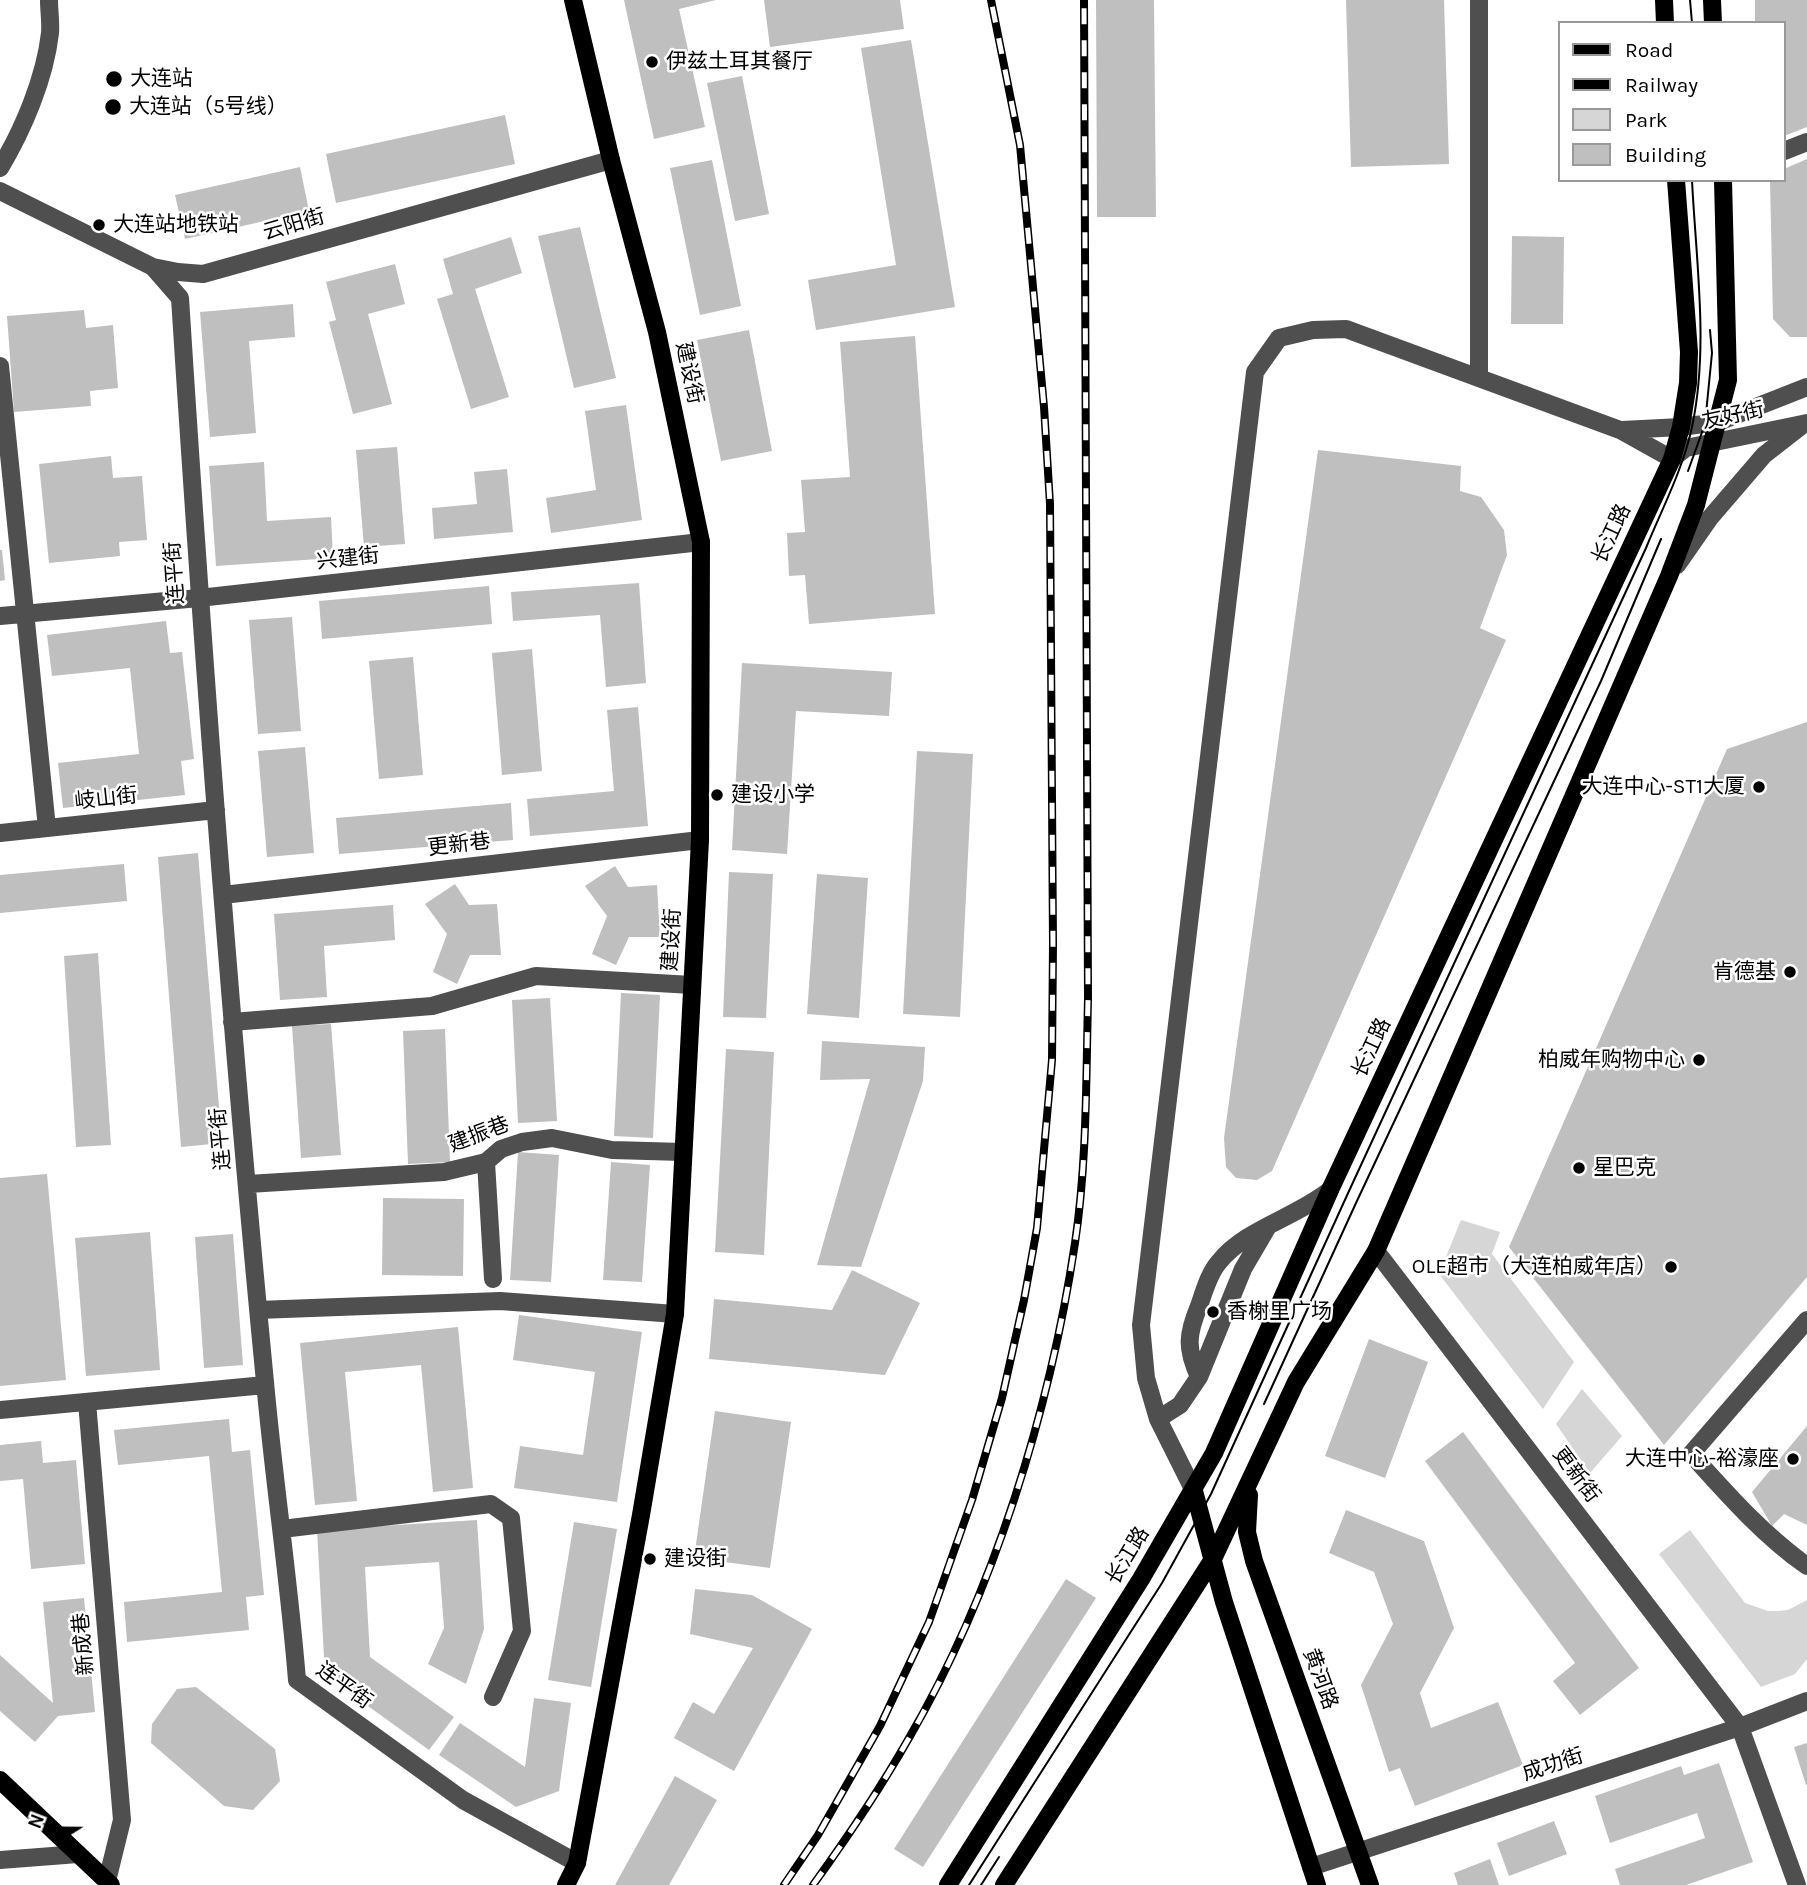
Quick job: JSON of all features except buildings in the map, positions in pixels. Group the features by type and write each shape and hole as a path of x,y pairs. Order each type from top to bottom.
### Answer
{"main road":[{"name":"建设街","path":"566,1885 578,1863 675,1314 700,840 701,542 657,332 611,160 573,0"},
{"path":"1664,0 1665,21"},
{"path":"1712,0 1713,21"},
{"name":"长江路","path":"948,1885 1141,1579 1214,1454 1330,1190 1672,459 1681,428 1688,383 1689,352 1676,182"},
{"path":"1004,1885 1213,1559 1296,1382 1377,1251 1669,576 1696,505 1728,380 1723,182"},
{"name":"黄河路","path":"1250,1484 1247,1532 1254,1561 1370,1885"},
{"path":"1194,1491 1224,1602 1317,1885"},
{"path":"0,1780 109,1883"}],"street":[{"path":"0,168 17,140 37,89 50,33 49,0"},
{"path":"1479,0 1479,377"},
{"path":"1786,150 1807,142"},
{"name":"云阳街","path":"0,191 153,267 204,274 611,160"},
{"name":"连平街","path":"153,267 180,298 199,598 232,1022 265,1385 297,1680 463,1800 578,1863"},
{"path":"1194,1491 1158,1419 1146,1378 1141,1325 1255,372 1279,338 1313,330 1346,329 1620,430 1672,459"},
{"path":"0,366 47,828"},
{"name":"友好街","path":"1620,430 1681,428 1718,422 1807,387"},
{"path":"1669,576 1709,519 1764,455 1805,424"},
{"name":"友好街","path":"1672,459 1686,449 1805,424"},
{"name":"兴建街","path":"0,616 199,598 701,542"},
{"name":"岐山街","path":"0,833 216,810"},
{"name":"更新巷","path":"223,895 700,840"},
{"path":"232,1022 432,1006 536,976 692,985"},
{"name":"建振巷","path":"248,1184 444,1172 486,1162 501,1149 522,1142 552,1138 612,1150 683,1152"},
{"path":"486,1162 494,1279"},
{"path":"1199,1377 1191,1360 1188,1342 1192,1323 1217,1264 1239,1243 1313,1205 1330,1190"},
{"path":"1158,1419 1180,1405 1199,1377 1243,1269 1267,1228"},
{"name":"更新街","path":"1377,1251 1740,1727 1797,1885"},
{"path":"258,1310 500,1301 675,1314"},
{"path":"1807,1320 1691,1454 1743,1511 1807,1566"},
{"path":"0,1410 265,1385"},
{"name":"新成巷","path":"87,1402 122,1820 109,1883"},
{"path":"282,1529 491,1504 510,1518 523,1631 493,1697"},
{"path":"1787,1708 1807,1685"},
{"name":"成功街","path":"1311,1867 1740,1727 1807,1701"},
{"path":"0,1860 78,1854"}],"green space":[{"path":"1461,1220 1500,1232 1492,1254 1574,1362 1543,1409 1439,1274"},
{"path":"1582,1389 1622,1436 1590,1473 1556,1424"},
{"path":"1690,1530 1745,1603 1768,1611 1778,1611 1788,1610 1807,1600 1807,1659 1795,1674 1761,1687 1659,1554"}],"tram line":[{"path":"1690,0 1692,21"},
{"path":"969,1885 1162,1583 1211,1494 1672,489 1692,427 1700,366 1700,304 1692,182"},
{"path":"1688,471 1705,424 1712,353 1710,330"},
{"path":"1264,1404 1601,681 1661,539"},
{"path":"981,1885 999,1857"}],"railway":[{"path":"784,1885 818,1835 880,1726 929,1622 972,1500 1002,1398 1037,1228 1052,1060 1050,504 1020,145 991,0"},
{"path":"813,1885 898,1757 940,1682 967,1623 1015,1498 1034,1435 1064,1306 1075,1243 1084,1152 1088,999 1084,0"}],"place":[{"name":"伊兹土耳其餐厅","path":"652,62"},
{"name":"大连站","path":"114,79"},
{"name":"大连站（5号线）","path":"113,107"},
{"name":"大连站地铁站","path":"99,225"},
{"name":"大连中心-ST1大厦","path":"1759,787"},
{"name":"建设小学","path":"717,795"},
{"name":"肯德基","path":"1790,972"},
{"name":"柏威年购物中心","path":"1699,1060"},
{"name":"星巴克","path":"1579,1168"},
{"name":"OLE超市（大连柏威年店）","path":"1671,1267"},
{"name":"香榭里广场","path":"1213,1312"},
{"name":"大连中心-裕濠座","path":"1793,1459"},
{"name":"建设街","path":"650,1559"}]}
